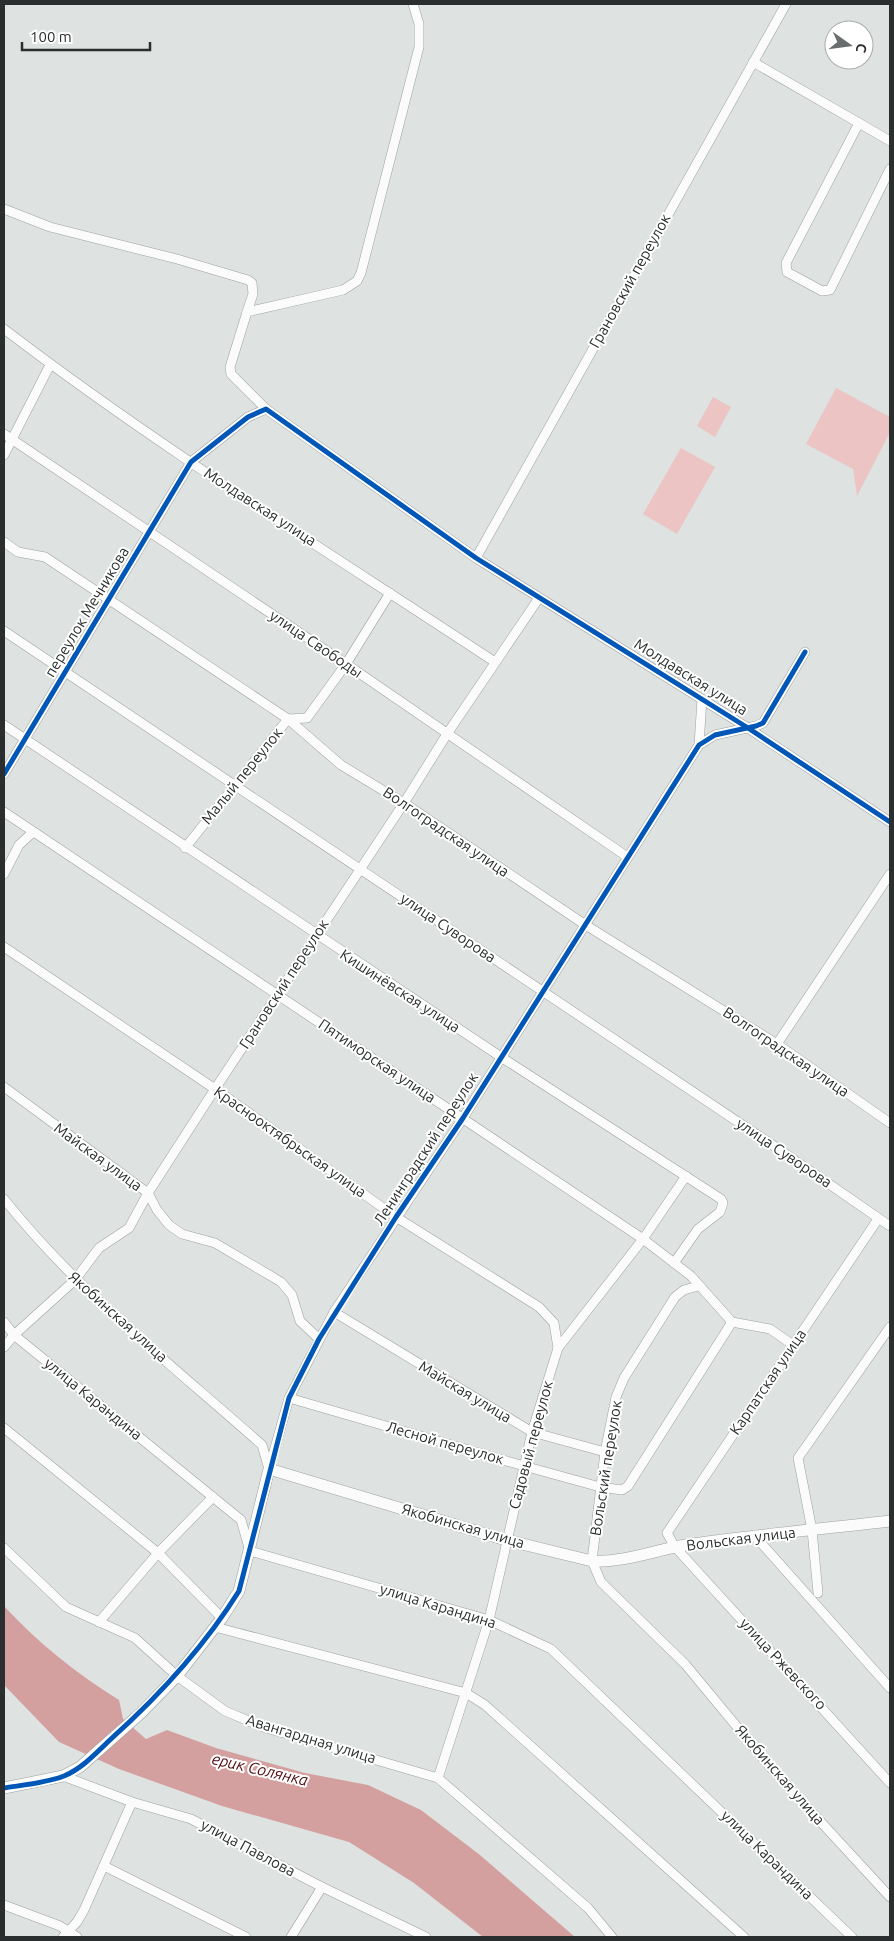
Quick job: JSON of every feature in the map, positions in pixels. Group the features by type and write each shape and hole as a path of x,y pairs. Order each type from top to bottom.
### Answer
{"street":[{"path":"247,312 343,290 357,281 361,273 419,47 418,24 414,4"},
{"name":"Грановский переулок","path":"476,558 786,4"},
{"path":"753,62 890,141"},
{"path":"859,123 786,264 787,272 822,291 830,290 890,169"},
{"path":"4,209 50,227 177,259 248,280 252,283 253,294 247,312"},
{"name":"Молдавская улица","path":"247,312 230,367 231,374 266,409 476,558 748,728 890,822"},
{"name":"Молдавская улица","path":"4,329 50,364 191,462 495,662"},
{"path":"4,455 8,436 50,364"},
{"path":"191,462 248,418 266,409"},
{"name":"улица Свободы","path":"8,436 626,856"},
{"name":"переулок Мечникова","path":"4,774 191,462"},
{"name":"Волгоградская улица","path":"4,542 18,552 44,557 288,719 341,765 404,803 584,924 777,1044 890,1123"},
{"name":"Малый переулок","path":"185,848 288,719 307,718 346,664 390,593"},
{"name":"Грановский переулок","path":"4,1347 14,1335 75,1280 99,1248 129,1228 148,1193 215,1089 404,803 447,734 539,598"},
{"name":"улица Суворова","path":"4,631 780,1150 890,1226"},
{"name":"Ленинградский переулок","path":"4,1788 63,1776 80,1767 141,1713 177,1676 219,1622 239,1591 269,1469 289,1398 334,1312 463,1118 626,856 699,745 715,735 763,723 806,652"},
{"path":"699,745 702,699"},
{"name":"Кишинёвская улица","path":"4,725 316,936 686,1176 723,1203 720,1212 698,1229 674,1263"},
{"name":"Пятиморская улица","path":"4,812 643,1239 691,1276 732,1322"},
{"path":"4,874 19,845 32,832"},
{"path":"777,1044 890,874"},
{"name":"Краснооктябрьская улица","path":"4,948 215,1089 396,1217 548,1314 554,1323 558,1348"},
{"name":"Майская улица","path":"4,1087 148,1193 157,1210 169,1225 182,1234 215,1243 281,1282 292,1295 300,1321 319,1339"},
{"name":"Садовый переулок","path":"438,1778 489,1620 532,1432 558,1348 643,1239 686,1176"},
{"name":"Якобинская улица","path":"4,1199 34,1237 75,1280 262,1445 269,1469 506,1540 592,1561 601,1582 685,1664 772,1769 890,1896"},
{"name":"Карпатская улица","path":"674,1547 667,1533 878,1219"},
{"name":"Вольский переулок","path":"592,1561 600,1486 616,1397 624,1378 675,1297 684,1290 698,1286"},
{"name":"Майская улица","path":"334,1312 532,1432 605,1452"},
{"name":"улица Карандина","path":"4,1322 14,1335 242,1520 250,1552 489,1620 551,1649 852,1937"},
{"path":"732,1322 770,1329 793,1345"},
{"name":"Лесной переулок","path":"289,1398 524,1466 620,1490 626,1488 732,1322"},
{"path":"818,1593 812,1530 798,1458 890,1327"},
{"path":"4,1428 158,1553 219,1622 466,1693 485,1705 744,1937"},
{"path":"99,1622 158,1553 213,1497"},
{"name":"Вольская улица","path":"592,1561 605,1562 674,1547 754,1535 890,1521"},
{"path":"754,1535 890,1688"},
{"name":"улица Ржевского","path":"674,1547 890,1783"},
{"name":"Авангардная улица","path":"4,1548 66,1607 135,1638 177,1676 225,1711 262,1727 438,1778 588,1908 612,1937"},
{"name":"улица Павлова","path":"63,1776 132,1802 191,1819 322,1887 426,1937"},
{"path":"65,1934 77,1922 132,1802"},
{"path":"104,1866 246,1937"},
{"path":"291,1937 322,1887"},
{"path":"4,1905 60,1926 65,1934 77,1937"}],"shaded area":[{"path":"836,388 890,417 890,432 857,496 853,469 806,444"},
{"path":"713,397 731,407 715,437 697,426"},
{"path":"681,448 715,467 677,534 643,514"}],"water":[{"name":"ерик Солянка","path":"4,1606 58,1657 119,1700 123,1719 146,1739 167,1730 216,1748 305,1773 368,1785 421,1810 480,1855 575,1937 483,1937 414,1883 349,1842 222,1806 119,1769 59,1742 4,1685"}],"cycle path":[{"path":"4,774 191,462 248,417 266,409 476,558 748,728 890,822"},
{"path":"4,1788 34,1784 64,1776 84,1764 181,1669 226,1612 239,1591 289,1398 319,1339 396,1217 463,1118 699,745 715,735 763,723 805,652"}]}
